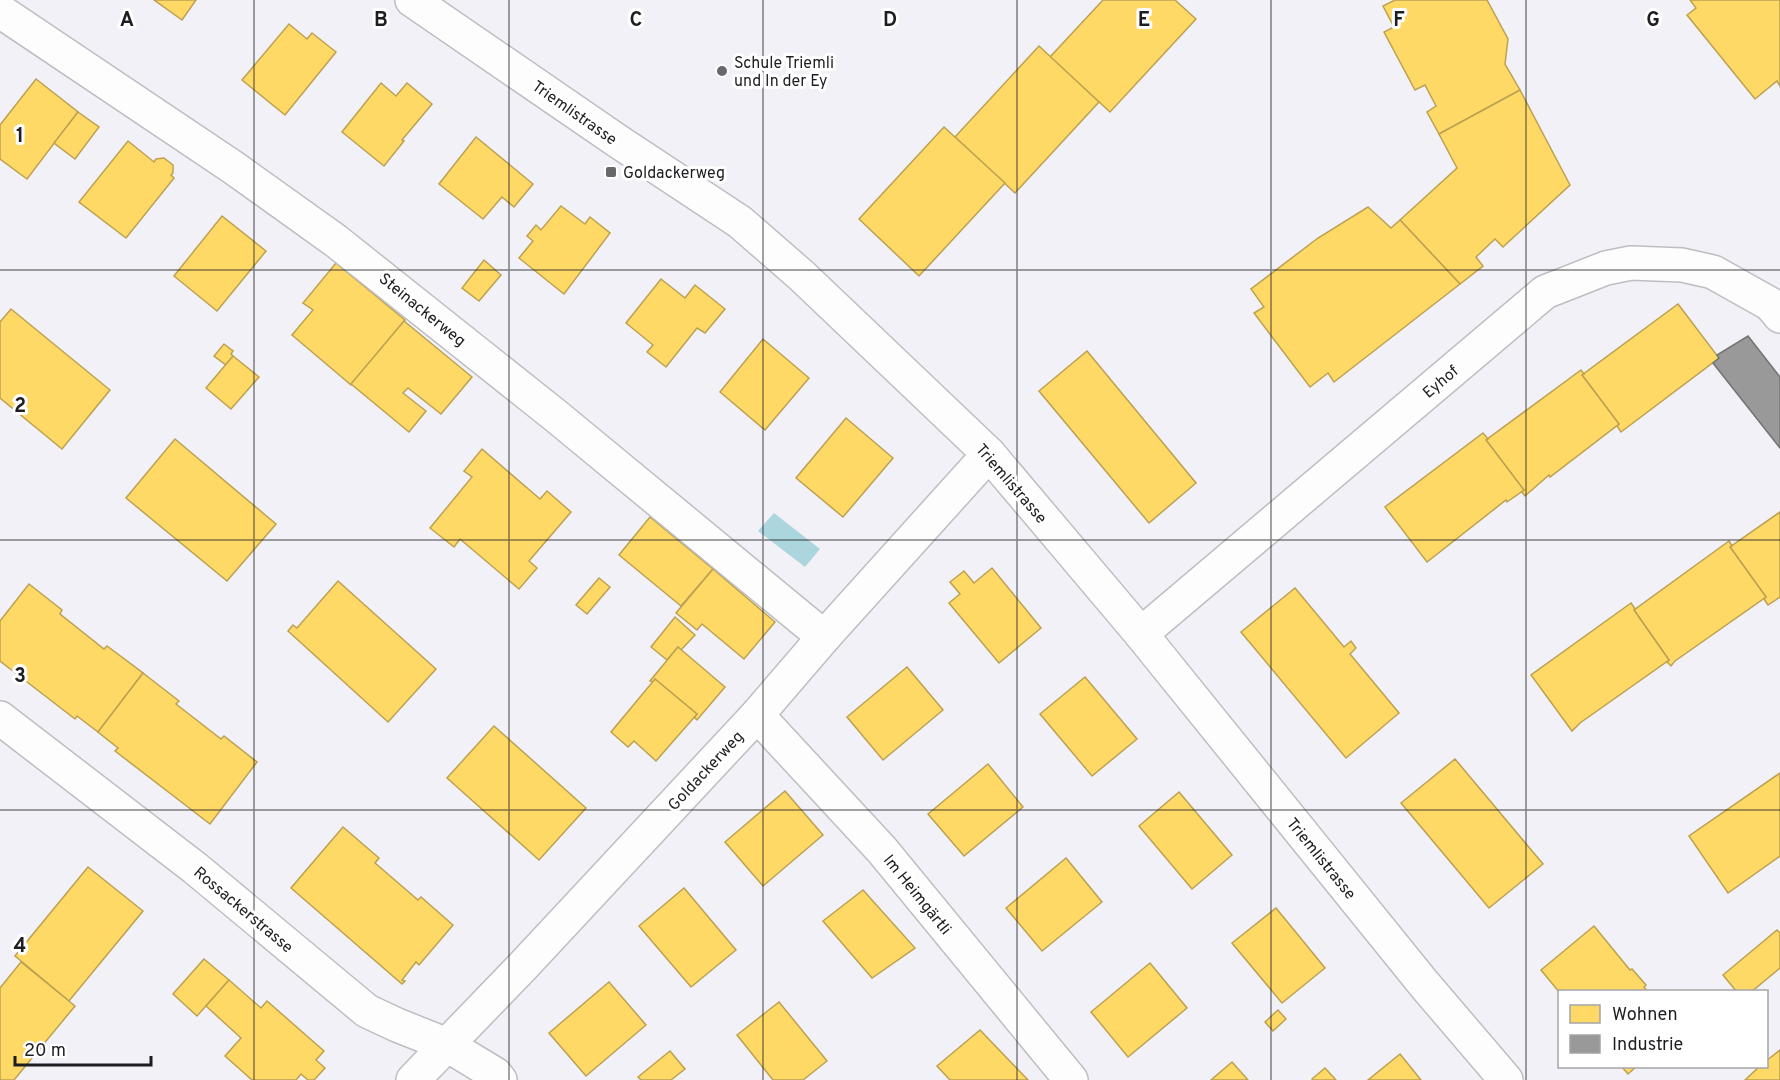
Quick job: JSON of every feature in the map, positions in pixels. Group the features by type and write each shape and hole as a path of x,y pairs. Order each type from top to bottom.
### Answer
{"street":[{"name":"Triemlistrasse","path":"412,0 740,222 802,276 989,454 1141,634 1416,975 1506,1080"},
{"name":"Steinackerweg","path":"0,11 234,168 336,241 556,416 824,637"},
{"name":"Eyhof","path":"1141,634 1545,292 1606,268 1631,263 1682,265 1713,272 1770,304 1780,316"},
{"name":"Goldackerweg","path":"413,1080 757,715 989,454"},
{"name":"Im Heimgärtli","path":"757,715 882,850 1071,1080"},
{"name":"Rossackerstrasse","path":"0,718 195,868 367,1011 447,1045 495,1074 500,1080"}],"water":[{"path":"774,513 820,549 805,567 758,531"}],"building: Wohnen":[{"path":"154,0 196,0 182,20"},
{"path":"1103,0 1175,0 1196,19 1110,112 1050,57"},
{"path":"1395,0 1487,0 1508,39 1505,64 1520,90 1439,134 1427,112 1436,106 1425,85 1415,90 1384,32 1394,27 1383,6"},
{"path":"1690,0 1780,0 1780,86 1777,81 1755,99 1687,15 1696,8"},
{"path":"289,24 307,39 312,33 336,52 285,115 242,80"},
{"path":"1039,46 1099,102 1015,193 955,137"},
{"path":"36,79 78,112 27,179 0,159 0,125"},
{"path":"381,83 396,96 407,83 432,104 384,166 342,132"},
{"path":"1520,90 1570,185 1503,247 1495,239 1476,257 1483,266 1460,284 1400,220 1457,168 1439,134"},
{"path":"78,112 99,127 75,159 54,143"},
{"path":"944,127 1005,183 919,276 859,219"},
{"path":"476,137 533,184 514,207 502,197 483,219 439,184"},
{"path":"128,141 154,162 156,159 164,158 173,165 171,175 174,178 126,238 79,202"},
{"path":"561,206 585,224 590,217 610,233 564,294 519,258 533,241 527,236 536,225 541,230"},
{"path":"1368,207 1391,228 1400,220 1460,284 1334,382 1328,373 1310,387 1254,313 1264,307 1251,289 1318,238"},
{"path":"222,216 266,251 217,311 174,276"},
{"path":"484,260 501,275 479,301 462,288"},
{"path":"336,263 405,320 351,385 292,335 313,310 303,303"},
{"path":"661,279 685,298 695,285 725,309 705,333 697,328 666,367 647,352 653,345 626,323"},
{"path":"1678,304 1719,358 1621,432 1617,426 1619,424 1582,375"},
{"path":"11,309 110,390 62,449 0,398 0,322"},
{"path":"404,321 472,377 441,414 408,388 403,393 426,411 409,432 351,384"},
{"path":"763,339 809,378 765,430 720,392"},
{"path":"224,344 233,351 231,354 233,356 226,365 214,356"},
{"path":"1087,351 1196,483 1149,523 1039,391"},
{"path":"233,356 259,377 231,409 206,388"},
{"path":"1581,370 1584,374 1582,375 1619,424 1550,477 1549,475 1525,496 1521,491 1524,490 1486,440"},
{"path":"846,418 893,458 843,517 796,478"},
{"path":"1483,433 1524,490 1507,502 1506,500 1427,562 1385,507"},
{"path":"175,439 276,524 227,581 126,498"},
{"path":"482,449 540,499 547,491 571,512 529,561 537,568 519,589 460,539 454,547 430,528 472,477 464,471"},
{"path":"1780,512 1780,597 1768,605 1764,599 1766,597 1730,547"},
{"path":"650,517 713,569 681,606 619,555"},
{"path":"1729,541 1732,546 1730,547 1766,597 1671,666 1634,610"},
{"path":"992,568 1041,628 999,663 949,603 960,594 950,582 964,571 974,583"},
{"path":"713,569 775,622 744,659 702,624 697,630 676,613"},
{"path":"599,578 610,587 587,614 576,605"},
{"path":"338,581 436,669 388,722 288,631 293,625 297,628"},
{"path":"29,584 62,610 60,614 104,649 107,646 143,673 98,732 77,716 75,719 0,661 0,621"},
{"path":"1295,588 1344,647 1351,641 1356,648 1350,654 1399,713 1346,758 1241,632"},
{"path":"1631,603 1669,660 1572,731 1531,675"},
{"path":"675,617 695,635 681,650 678,647 667,660 651,647"},
{"path":"678,647 725,687 697,720 694,717 697,714 655,679 653,682 650,681"},
{"path":"907,667 943,710 883,760 847,717"},
{"path":"143,673 179,701 176,704 221,739 224,736 257,762 210,824 115,751 118,748 98,732"},
{"path":"1085,677 1137,739 1092,776 1040,714"},
{"path":"655,679 697,714 656,761 634,741 628,747 611,732"},
{"path":"494,726 586,808 539,860 447,778"},
{"path":"1455,759 1543,864 1489,908 1401,803"},
{"path":"988,764 1023,807 964,856 928,814"},
{"path":"1780,773 1780,856 1728,893 1689,836"},
{"path":"785,791 823,835 763,886 725,842"},
{"path":"1179,792 1232,855 1192,889 1139,826"},
{"path":"343,827 379,858 375,863 418,900 421,897 453,925 419,965 416,962 402,980 405,981 402,984 291,888"},
{"path":"1066,858 1102,902 1042,951 1006,908"},
{"path":"88,867 143,911 69,1001 15,956"},
{"path":"684,888 736,950 691,987 639,926"},
{"path":"863,890 915,948 872,978 823,921"},
{"path":"1276,908 1325,968 1282,1003 1232,943"},
{"path":"1594,926 1630,970 1632,969 1646,985 1644,987 1646,990 1558,991 1541,970"},
{"path":"1777,930 1780,933 1780,968 1753,990 1735,990 1723,975"},
{"path":"204,959 229,980 197,1016 173,994"},
{"path":"21,962 75,1006 14,1080 0,1080 0,988"},
{"path":"1150,963 1187,1008 1128,1057 1091,1012"},
{"path":"229,980 261,1008 267,1001 324,1051 316,1060 325,1068 314,1080 308,1080 301,1074 296,1080 252,1080 225,1056 241,1038 206,1006"},
{"path":"609,982 646,1025 586,1076 549,1033"},
{"path":"779,1002 827,1061 803,1080 773,1080 737,1035"},
{"path":"1278,1010 1286,1019 1273,1031 1265,1022"},
{"path":"980,1030 1028,1080 950,1080 937,1066"},
{"path":"1780,1050 1780,1080 1745,1080 1758,1068 1768,1068 1768,1059"},
{"path":"670,1051 685,1069 671,1080 641,1080 638,1077"},
{"path":"1400,1054 1421,1080 1368,1080"},
{"path":"1232,1062 1248,1080 1211,1080"},
{"path":"1325,1068 1336,1080 1312,1079"},
{"path":"1623,1068 1635,1068 1628,1074"}],"building: Industrie":[{"path":"1748,336 1780,377 1780,448 1713,363 1719,358 1717,355"}],"place":[{"name":"Schule Triemli und In der Ey","path":"722,71"},
{"name":"Goldackerweg","path":"611,172"}]}
